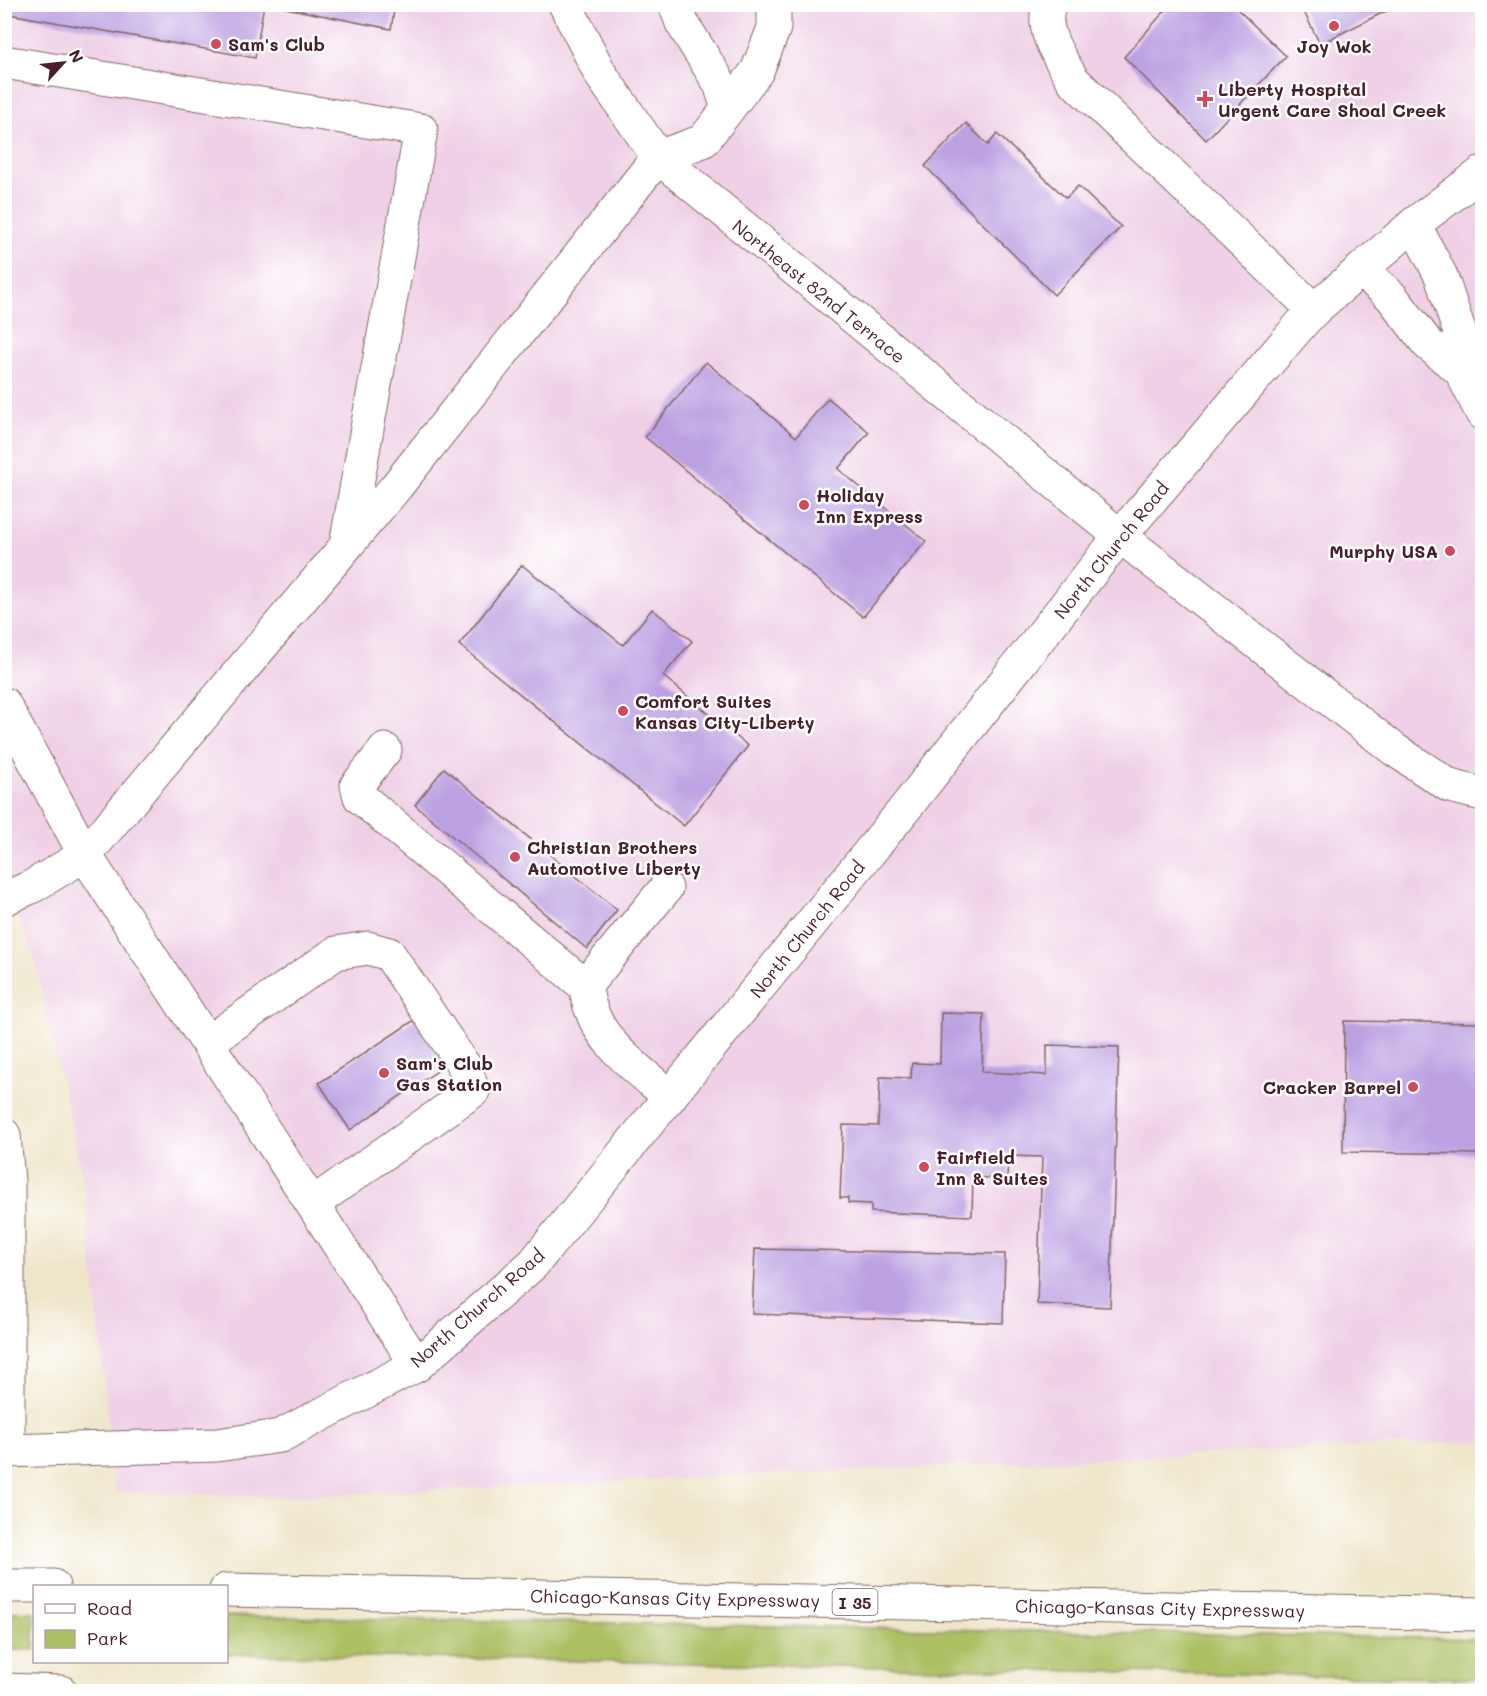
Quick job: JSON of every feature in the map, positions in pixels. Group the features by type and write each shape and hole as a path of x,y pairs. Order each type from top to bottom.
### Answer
{"main road":[{"name":"Northeast 82nd Terrace","path":"565,4 601,75 658,158 1120,536 1395,750 1450,786 1482,794"},
{"path":"675,4 682,23 720,84 728,109"},
{"path":"4,899 31,887 85,855 396,487 658,158 703,141 757,71 774,28 774,4"},
{"path":"1049,4 1045,15 1053,45 1073,81 1314,310"},
{"path":"4,62 421,130 346,546"},
{"name":"North Church Road","path":"6,1451 217,1445 280,1436 417,1365 533,1264 903,811 1120,536 1314,310 1414,225 1482,173"},
{"path":"1414,225 1441,276 1460,330 1461,371"},
{"path":"1361,270 1391,296 1427,343 1461,371 1482,413"},
{"path":"4,704 85,855 417,1365"},
{"path":"385,750 357,785 360,797 585,986 591,1011 601,1030 616,1048 670,1097"},
{"path":"585,986 666,888"},
{"path":"208,1042 336,954 368,948 389,954 465,1067 473,1091 312,1204"},
{"path":"4,1136 8,1181 6,1451"},
{"path":"4,1586 33,1587"},
{"name":"Chicago-Kansas City Expressway","path":"228,1590 1482,1614"},
{"path":"4,1690 61,1692"}],"shaded area":[{"path":"4,5 1482,5 1482,1441 285,1497 115,1492 85,1188 34,956 5,885"}],"green space":[{"path":"4,1612 33,1612 33,1650 5,1650"},
{"path":"228,1616 1482,1639 1482,1679 228,1654"}],"building":[{"name":"Sam's Club","path":"4,4 264,4 255,58 4,13"},
{"path":"266,4 395,4 391,29"},
{"name":"Liberty Hospital Urgent Care Shoal Creek","path":"1171,4 1232,4 1286,56 1206,140 1124,57"},
{"name":"Joy Wok","path":"1300,4 1393,4 1394,7 1320,44"},
{"path":"966,123 988,145 997,134 1066,198 1078,186 1121,227 1054,295 925,166"},
{"name":"Holiday Inn Express","path":"706,362 796,437 828,398 869,432 838,469 926,541 863,617 645,437"},
{"name":"Comfort Suites Kansas City-Liberty","path":"522,565 623,645 652,609 692,641 663,676 748,746 684,826 459,645"},
{"name":"Christian Brothers Automotive Liberty","path":"444,768 617,910 587,949 415,805"},
{"name":"Fairfield Inn & Suites","path":"941,1013 984,1014 982,1072 1047,1075 1047,1045 1119,1047 1110,1307 1037,1304 1042,1157 1008,1156 1007,1179 973,1177 972,1216 871,1212 871,1204 848,1203 848,1198 840,1198 843,1125 878,1126 880,1077 911,1078 912,1063 940,1064"},
{"name":"Sam's Club Gas Station","path":"419,1017 449,1063 350,1130 319,1083"},
{"name":"Cracker Barrel","path":"1344,1021 1482,1023 1482,1154 1343,1152"},
{"path":"755,1249 1005,1254 1003,1323 752,1314"}],"place":[{"name":"Joy Wok","path":"1334,26"},
{"name":"Sam's Club","path":"216,44"},
{"name":"Liberty Hospital Urgent Care Shoal Creek","path":"1205,99"},
{"name":"Holiday Inn Express","path":"804,505"},
{"name":"Murphy USA","path":"1450,551"},
{"name":"Comfort Suites Kansas City-Liberty","path":"623,711"},
{"name":"Christian Brothers Automotive Liberty","path":"515,857"},
{"name":"Sam's Club Gas Station","path":"384,1073"},
{"name":"Cracker Barrel","path":"1413,1087"},
{"name":"Fairfield Inn & Suites","path":"924,1167"}]}
